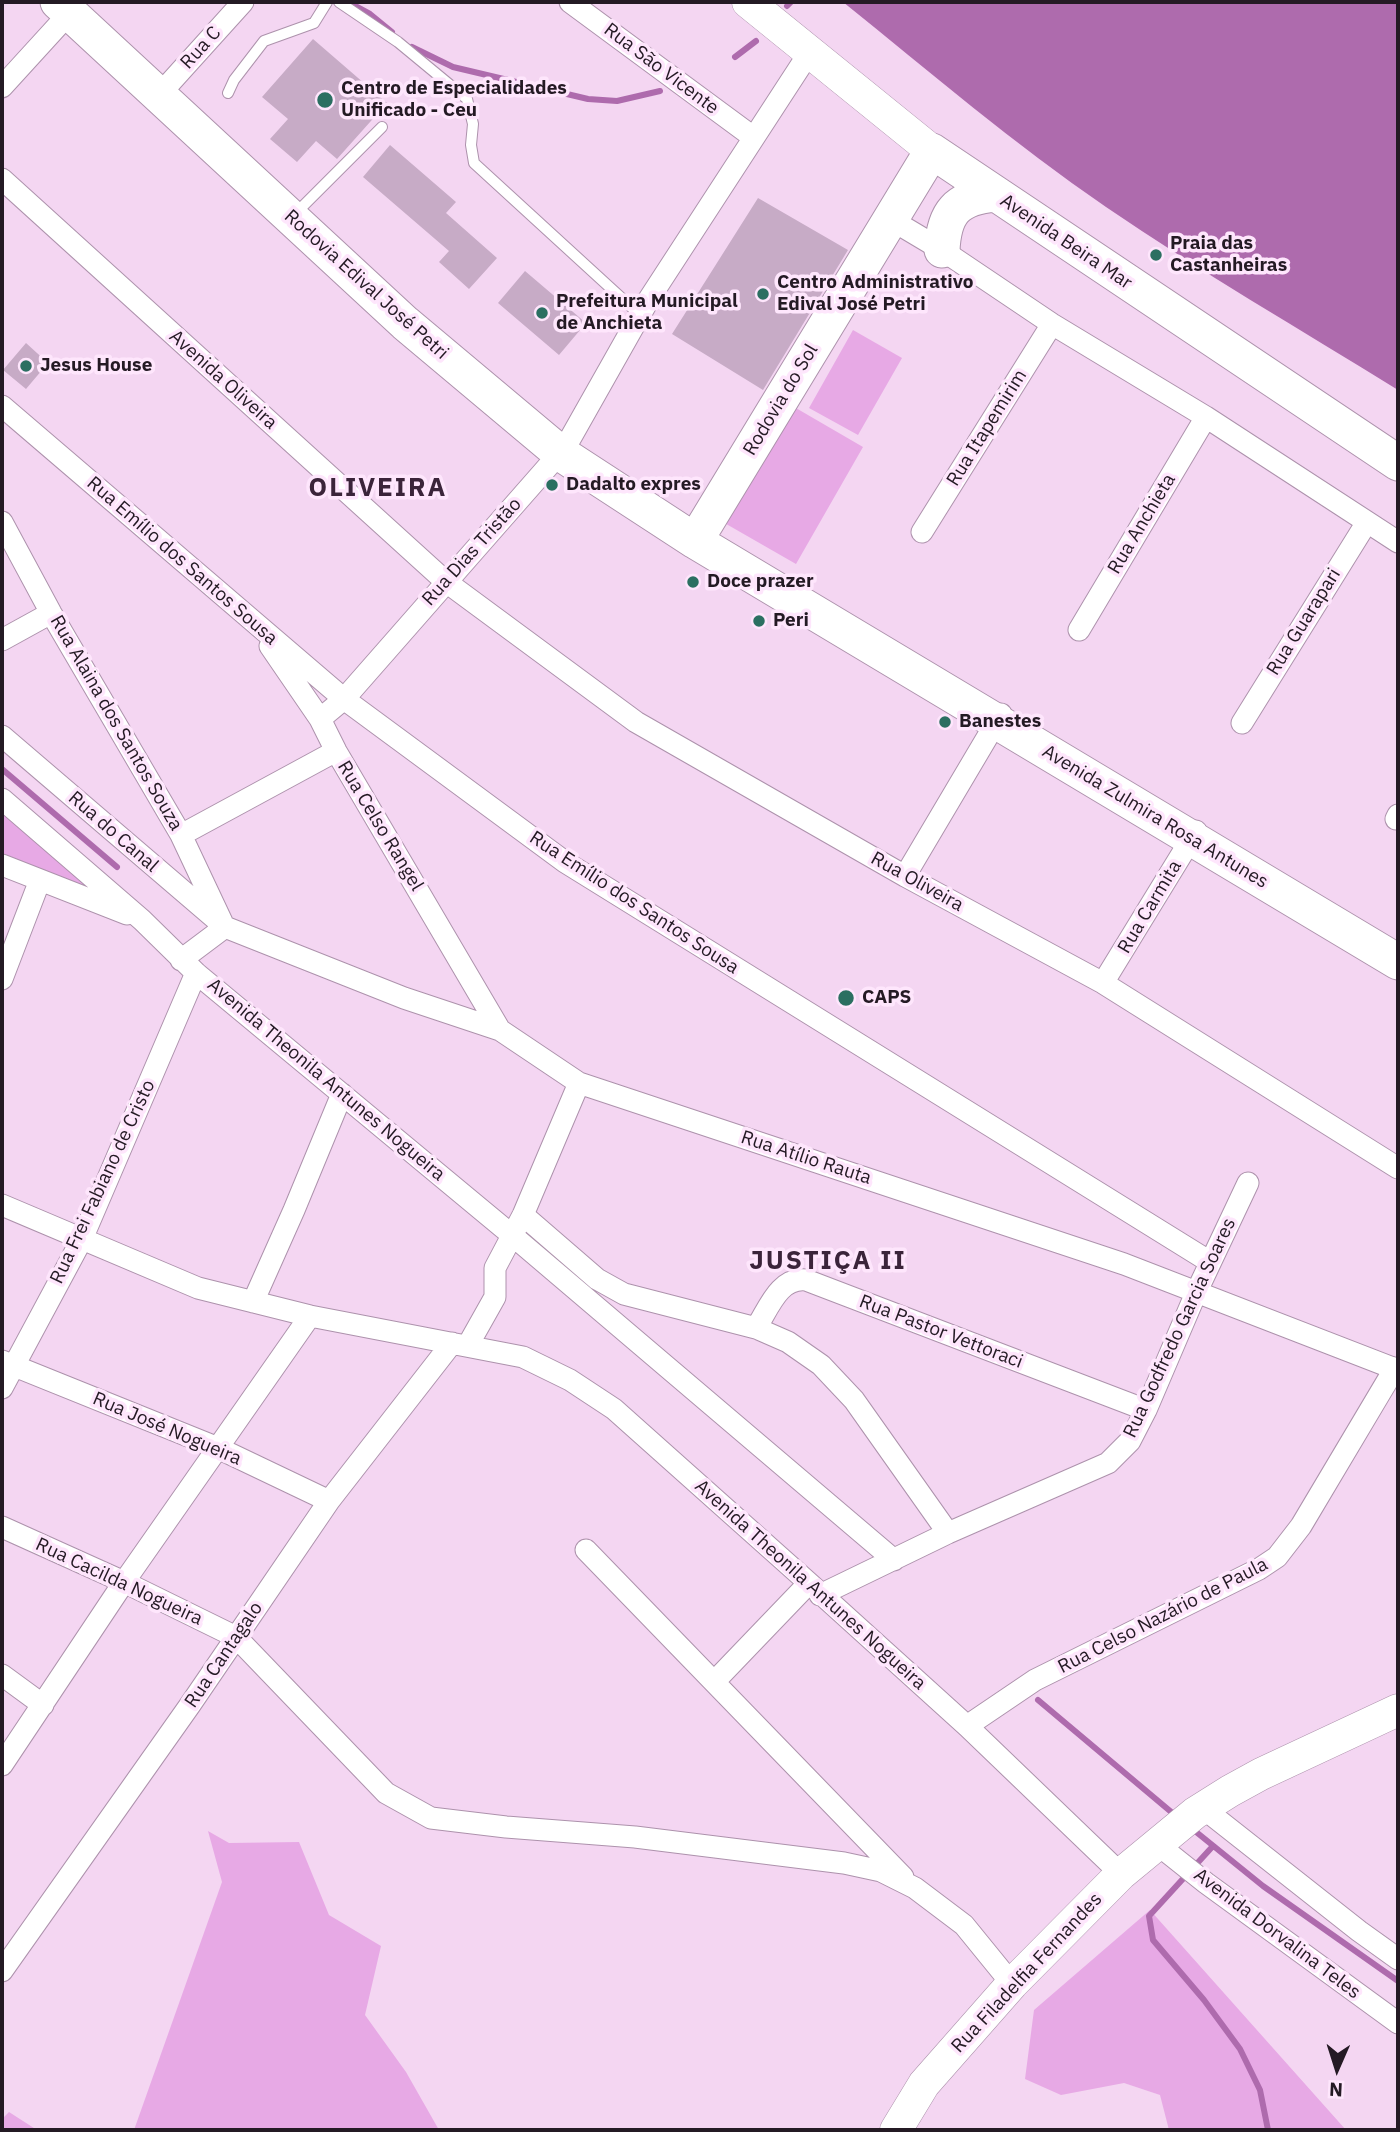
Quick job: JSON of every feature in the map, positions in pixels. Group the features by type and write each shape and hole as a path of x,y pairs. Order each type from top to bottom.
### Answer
{"main road":[{"name":"Avenida Beira Mar","path":"748,2 932,151 1398,463"},
{"name":"Rodovia Edival José Petri","path":"69,6 294,215 563,449 697,538"},
{"name":"Rodovia do Sol","path":"697,538 932,151"},
{"path":"943,250 944,228 962,202 994,194"},
{"name":"Avenida Zulmira Rosa Antunes","path":"697,538 1194,834 1398,951"},
{"name":"Avenida Zulmira Rosa Antunes","path":"1194,834 1398,962"},
{"name":"Rua Filadelfia Fernandes","path":"896,2130 923,2084 1012,1984 1121,1874 1182,1824 1261,1773 1398,1710"}],"street":[{"name":"Rua C","path":"161,92 243,2"},
{"name":"Rua São Vicente","path":"570,2 753,137"},
{"path":"2,87 69,6"},
{"name":"Rua Dias Tristão","path":"320,719 344,699 563,449 640,316 809,53"},
{"name":"Avenida Oliveira","path":"2,179 445,581"},
{"path":"890,219 943,250 1052,324 1206,417 1398,542"},
{"name":"Rua Itapemirim","path":"922,531 1052,324"},
{"name":"Rua Emílio dos Santos Sousa","path":"2,406 344,699 565,862 1210,1262"},
{"name":"Rua Anchieta","path":"1079,630 1206,417"},
{"name":"Rua Alaina dos Santos Souza","path":"2,522 51,613 181,835 225,927"},
{"name":"Rua Guarapari","path":"1242,723 1367,522"},
{"name":"Rua Oliveira","path":"445,581 636,722 905,876 1104,983 1398,1168"},
{"path":"2,640 51,613"},
{"name":"Rua Celso Rangel","path":"255,624 320,719 336,751 500,1030"},
{"path":"905,876 999,718"},
{"name":"Rua do Canal","path":"2,736 225,927"},
{"path":"181,835 336,751"},
{"path":"2,799 142,920"},
{"name":"Rua Carmita","path":"1104,983 1194,834"},
{"path":"2,866 142,920"},
{"path":"2,978 40,880"},
{"name":"Avenida Theonila Antunes Nogueira","path":"142,920 188,966 513,1236 894,1560"},
{"path":"188,966 225,927"},
{"name":"Rua Atílio Rauta","path":"225,927 404,998 500,1030 579,1083 1124,1264 1396,1369"},
{"name":"Rua Frei Fabiano de Cristo","path":"2,1388 7,1364 82,1239 188,966"},
{"path":"460,1344 495,1297 495,1268 523,1215 579,1083"},
{"path":"253,1302 295,1210 342,1094"},
{"name":"Rua Godfredo Garcia Soares","path":"815,1589 894,1560 948,1533 1108,1463 1130,1441 1146,1410 1196,1293 1248,1183"},
{"name":"Avenida Theonila Antunes Nogueira","path":"2,1205 198,1288 310,1316 523,1357 570,1380 614,1409 815,1589 967,1726 1121,1874"},
{"path":"523,1215 597,1279 624,1294 756,1328 788,1342 821,1365 854,1400 948,1533"},
{"name":"Rua Pastor Vettoraci","path":"756,1328 787,1282 806,1280 1146,1410"},
{"path":"2,1765 124,1582 310,1316"},
{"name":"Rua Cantagalo","path":"2,1971 329,1502 460,1344"},
{"name":"Rua José Nogueira","path":"7,1364 218,1448 329,1502"},
{"name":"Rua Celso Nazário de Paula","path":"967,1726 1035,1680 1259,1569 1278,1557 1301,1526 1396,1369"},
{"name":"Rua Cacilda Nogueira","path":"2,1527 124,1582 236,1637 386,1793 431,1818 635,1837 844,1863 881,1871 915,1888"},
{"path":"586,1550 915,1888 964,1925 1012,1984"},
{"path":"713,1682 815,1589"},
{"path":"2,1675 43,1705"},
{"path":"1182,1824 1359,1931 1398,1959"},
{"name":"Avenida Dorvalina Teles","path":"1182,1824 1183,1864 1398,2023"}],"lane":[{"path":"228,93 234,80 264,41 314,23 327,2"},
{"path":"339,2 398,42 467,99 473,124 471,145 474,163 640,316"},
{"path":"294,215 382,127"}],"shaded area":[{"path":"843,2 1398,2 1398,390 1215,278 1106,207 1005,133"},
{"path":"853,330 902,358 858,435 809,408"},
{"path":"789,404 863,447 796,564 721,521"},
{"path":"2,809 96,891 2,853"},
{"path":"208,1831 229,1843 299,1842 329,1915 381,1946 365,2015 406,2072 439,2130 134,2130 222,1882"},
{"path":"1150,1910 1346,2130 1169,2130 1160,2095 1124,2083 1061,2095 1025,2079 1034,2010"},
{"path":"9,2112 37,2130 2,2130 2,2119"}],"building":[{"name":"Centro de Especialidades Unificado - Ceu","path":"313,39 387,103 337,159 316,141 297,162 270,139 288,119 262,97"},
{"path":"390,145 456,202 446,213 497,258 469,289 439,262 449,251 363,177"},
{"name":"Centro Administrativo Edival José Petri","path":"758,198 848,250 763,390 672,334"},
{"name":"Prefeitura Municipal de Anchieta","path":"525,271 586,323 559,355 498,303"},
{"name":"Jesus House","path":"26,343 48,363 26,389 3,370"}],"waterway":[{"path":"348,2 370,14 392,32"},
{"path":"787,6 791,2"},
{"path":"735,57 756,41"},
{"path":"412,47 453,67 588,99 617,101 660,91"},
{"path":"2,769 117,867"},
{"path":"1038,1700 1176,1816"},
{"path":"1190,1827 1263,1886 1398,1981"},
{"path":"1213,1846 1149,1916 1153,1940 1204,2000 1240,2049 1260,2090 1268,2130"}],"place":[{"name":"Centro de Especialidades Unificado - Ceu","path":"325,100"},
{"name":"Praia das Castanheiras","path":"1156,255"},
{"name":"Centro Administrativo Edival José Petri","path":"763,294"},
{"name":"Prefeitura Municipal de Anchieta","path":"542,313"},
{"name":"Jesus House","path":"26,366"},
{"name":"Dadalto expres","path":"552,485"},
{"name":"Doce prazer","path":"693,582"},
{"name":"Peri","path":"759,621"},
{"name":"Banestes","path":"945,722"},
{"name":"CAPS","path":"846,998"}],"district":[{"name":"OLIVEIRA","path":"378,488"},
{"name":"JUSTIÇA II","path":"828,1261"}]}
